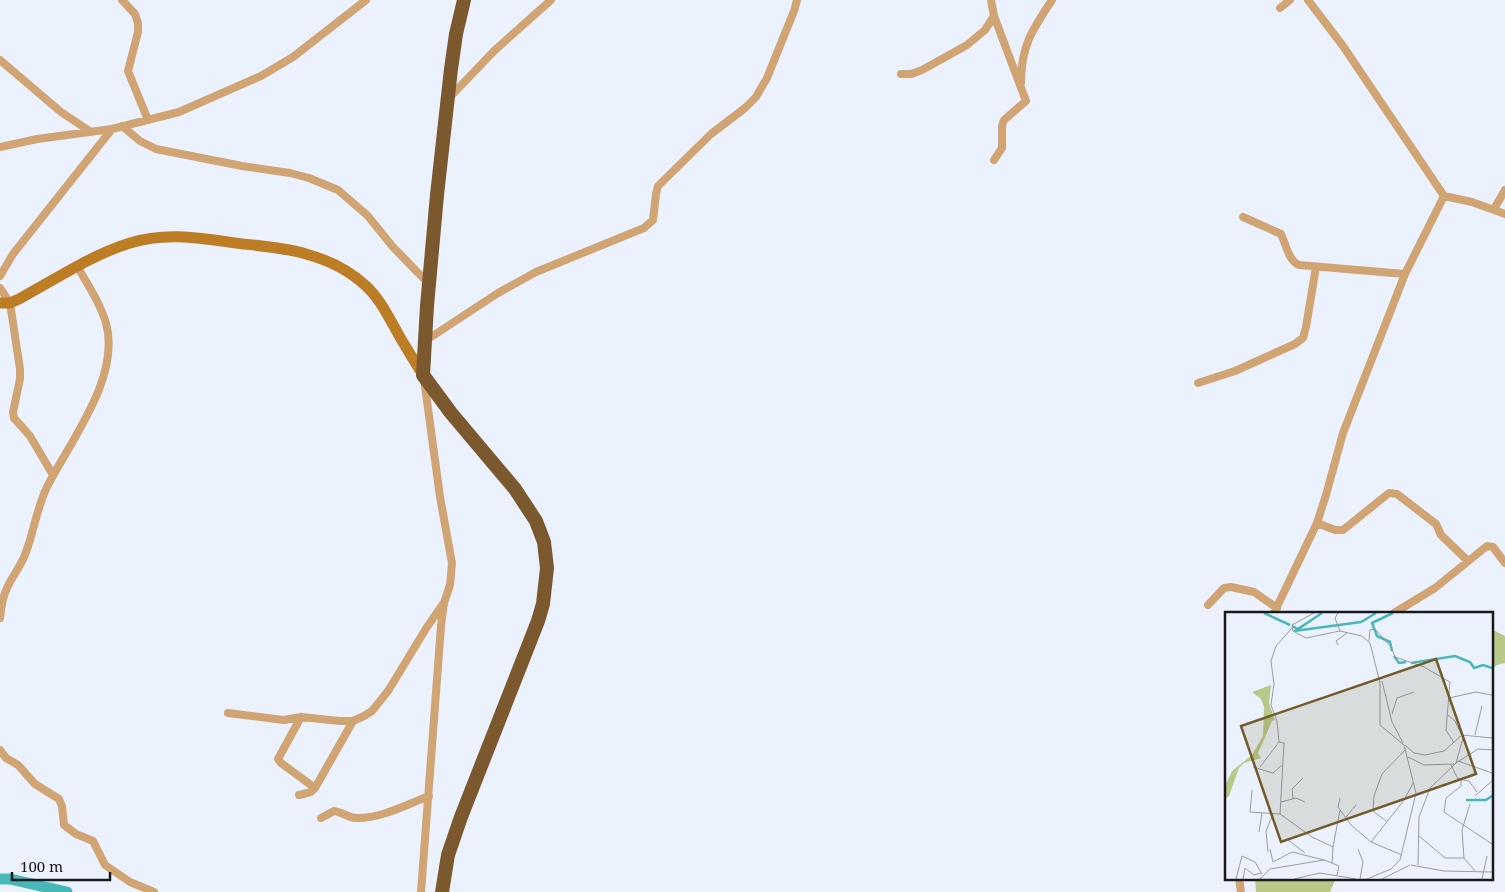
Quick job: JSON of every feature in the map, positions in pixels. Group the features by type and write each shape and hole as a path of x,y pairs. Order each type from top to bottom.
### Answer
{"highway":[{"path":"442,892 448,855 461,817 538,621 543,604 548,568 544,542 536,521 526,504 499,468 451,413 423,375 429,284 448,99 456,34 464,0"}],"main road":[{"path":"5,303 40,288 104,252 132,242 173,235 283,249 307,254 338,267 355,278 373,294 423,375"}],"street":[{"path":"122,0 135,14 138,23 138,32 128,71 148,120"},
{"path":"0,147 37,139 112,129 179,112 261,76 293,57 366,0"},
{"path":"448,99 488,57 551,0"},
{"path":"425,341 498,293 536,272 644,228 651,223 658,186 711,134 745,108 756,97 767,78 797,0"},
{"path":"991,0 994,16 1026,101 1004,120 1002,126 1002,148 994,160"},
{"path":"1021,87 1021,64 1024,49 1036,24 1052,0"},
{"path":"1280,8 1290,0"},
{"path":"1308,0 1343,46 1444,196 1505,214"},
{"path":"901,74 911,74 922,70 967,45 985,30 994,16"},
{"path":"0,60 61,112 90,132"},
{"path":"122,126 140,141 156,149 242,166 290,173 309,178 338,190 367,215 393,247 429,284"},
{"path":"0,276 14,254 112,129"},
{"path":"1494,210 1505,190"},
{"path":"1208,605 1224,588 1231,587 1254,592 1275,610 1317,523 1343,433 1405,274 1444,196"},
{"path":"1244,217 1281,234 1290,258 1299,265 1405,274"},
{"path":"0,618 3,588 26,553 41,500 92,406 104,376 108,334 106,323 98,302 77,266"},
{"path":"1198,383 1234,371 1295,344 1303,338 1316,267"},
{"path":"0,288 5,303 20,379 13,412 14,418 30,436 53,476"},
{"path":"420,891 444,603 450,585 452,558 440,497 423,375"},
{"path":"1317,523 1334,530 1343,530 1389,494 1397,494 1436,524 1441,535 1468,561"},
{"path":"1396,612 1435,588 1487,546 1493,548 1505,563"},
{"path":"228,712 284,720 301,717 329,721 354,721 372,711 379,703 444,603"},
{"path":"301,717 278,759 315,788"},
{"path":"299,795 311,792 315,788 354,721"},
{"path":"0,750 5,757 18,764 35,784 59,799 62,806 64,825 76,834 93,841 105,865 130,882 154,892"},
{"path":"321,818 334,812 352,818 375,815 399,809 429,796"}],"green space":[{"path":"1492,630 1505,636 1505,663 1497,665 1492,669"},
{"path":"1255,880 1335,880 1330,892 1256,892"}],"waterway":[{"path":"0,879 10,879 67,892"}]}
